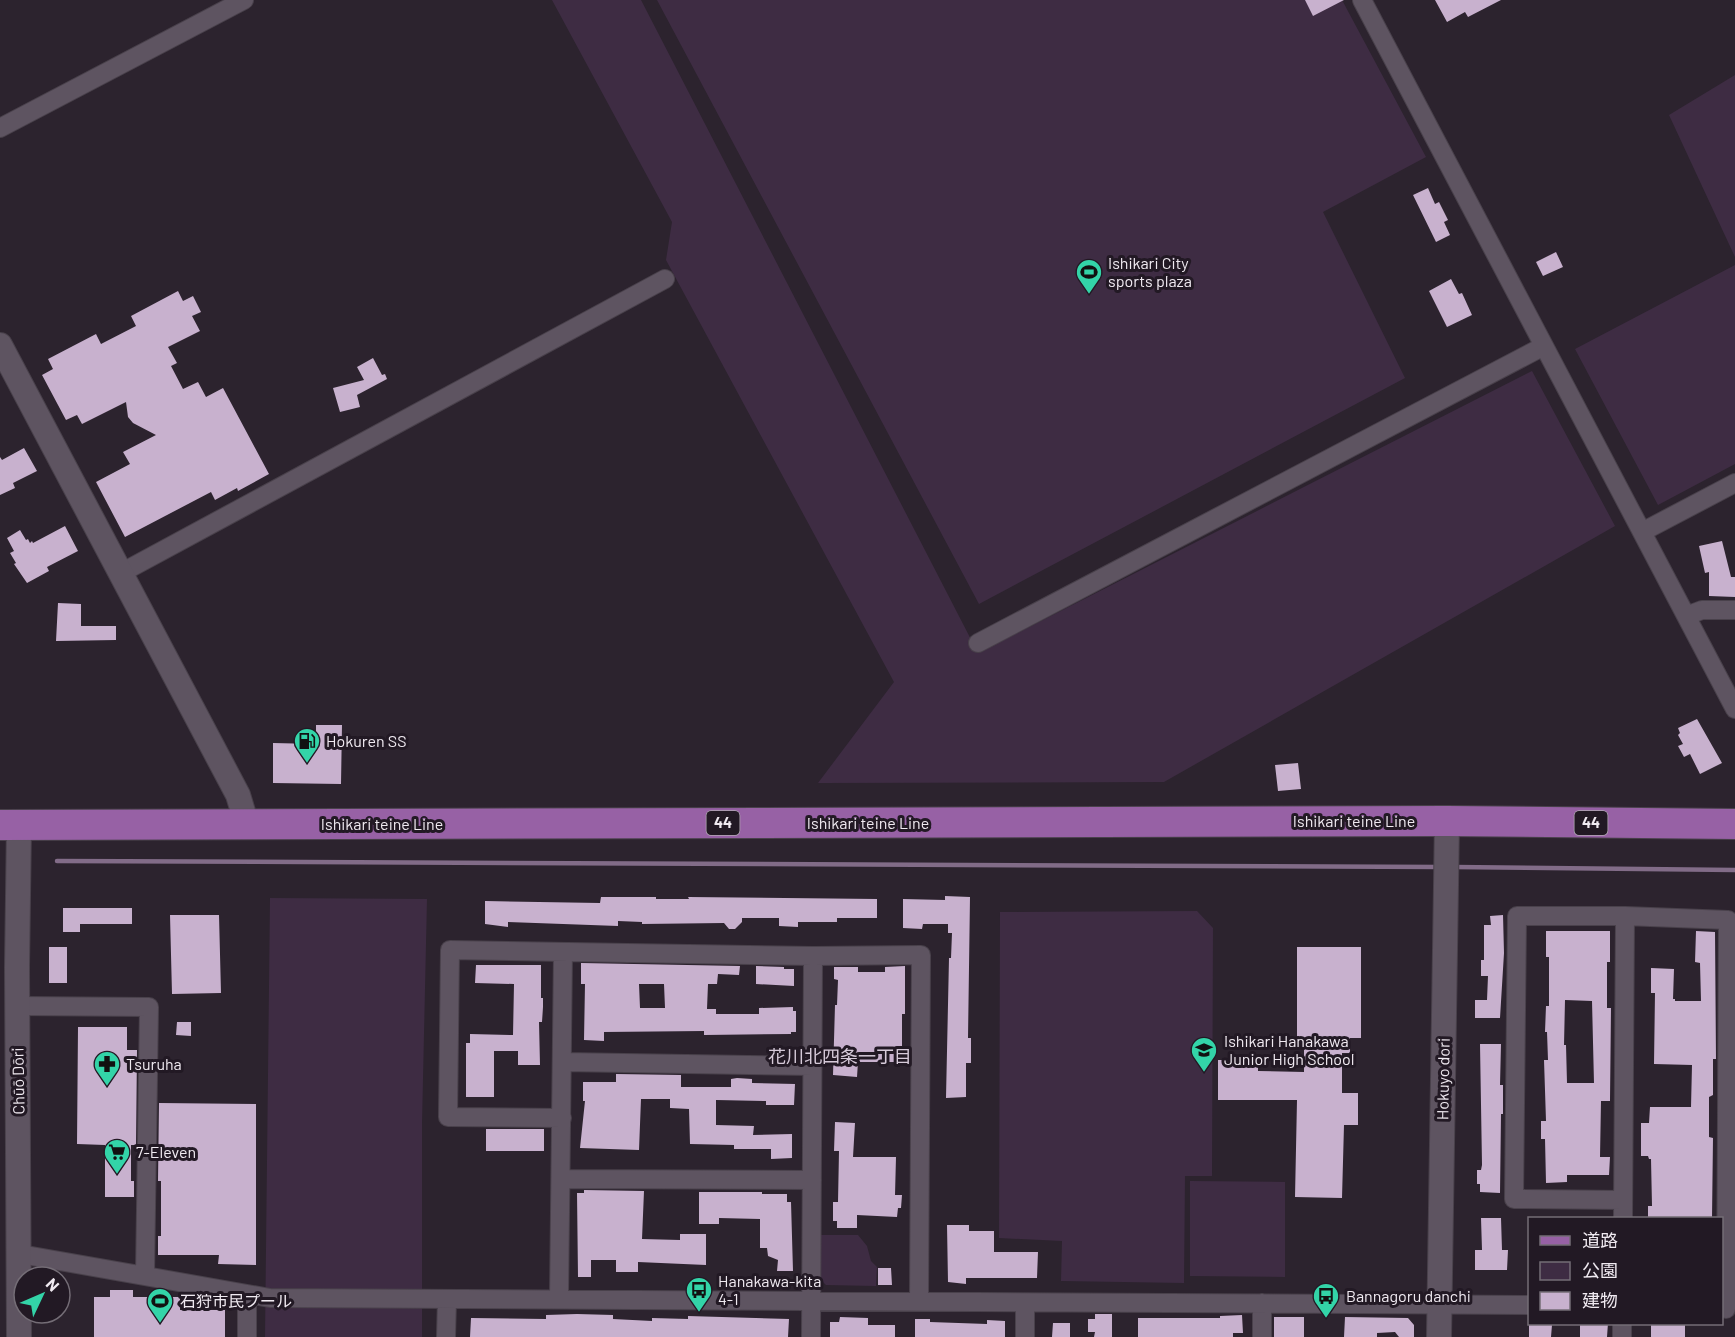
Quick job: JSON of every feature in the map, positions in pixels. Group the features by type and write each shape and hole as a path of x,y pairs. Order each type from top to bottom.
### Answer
{"main road":[{"name":"Ishikari teine Line","path":"10,825 1447,821 1735,824"}],"street":[{"path":"0,129 244,0"},
{"path":"1362,0 1735,709"},
{"path":"121,573 665,279"},
{"path":"0,345 238,795 247,825"},
{"path":"978,643 1544,346"},
{"path":"1642,532 1735,483"},
{"path":"1686,616 1702,610 1735,610"},
{"name":"Hokuyo dori","path":"1439,1337 1447,821"},
{"name":"Chūō Dōri","path":"10,825 9,967 18,1006 10,1254 19,1337"},
{"path":"1623,1200 1514,1199 1517,916 1625,916 1728,920 1728,1309"},
{"path":"1623,1217 1625,916"},
{"path":"562,1118 448,1118 450,950 813,956 921,955 919,1302"},
{"path":"559,1299 563,952"},
{"path":"811,1337 813,956"},
{"path":"18,1006 149,1008 146,1276"},
{"path":"562,1062 812,1066"},
{"path":"561,1179 812,1180"},
{"path":"10,1254 270,1298 1528,1305"},
{"path":"247,1294 247,1337"},
{"path":"446,1337 447,1299"},
{"path":"1025,1303 1025,1337"},
{"path":"1262,1303 1262,1337"}],"green space":[{"path":"552,0 641,0 978,653 1532,371 1615,526 1164,782 818,783 894,682 666,260 672,222"},
{"name":"Ishikari City sports plaza","path":"657,0 1342,0 1426,157 1323,212 1405,378 979,604"},
{"path":"1735,75 1735,257 1669,115"},
{"path":"1735,265 1735,464 1658,505 1575,349"},
{"path":"270,898 427,899 422,1124 422,1337 265,1337"},
{"path":"1197,911 1213,928 1212,1176 1185,1176 1184,1283 1061,1281 1062,1241 999,1238 1000,912"},
{"path":"1190,1181 1285,1182 1285,1277 1190,1276"},
{"path":"820,1235 858,1235 867,1246 871,1261 877,1267 876,1286 826,1285 821,1280"}],"building":[{"path":"1305,0 1344,0 1313,16"},
{"path":"1435,0 1501,0 1468,17 1465,12 1447,22"},
{"path":"1428,188 1435,204 1439,202 1448,220 1444,222 1450,235 1436,242 1413,195"},
{"path":"1556,252 1563,267 1543,276 1536,262"},
{"path":"1451,279 1459,294 1462,293 1472,315 1447,327 1429,291"},
{"path":"178,291 183,301 193,296 201,312 192,316 200,331 168,347 177,363 171,366 183,389 198,382 206,397 223,388 269,474 238,491 237,488 215,500 211,492 125,537 96,482 130,464 123,452 156,435 133,423 128,417 126,402 82,424 77,415 66,420 42,375 53,369 48,359 96,334 101,344 136,326 131,316"},
{"path":"373,358 382,375 385,374 387,379 357,395 360,407 340,412 333,388 364,380 357,367"},
{"path":"24,448 37,471 13,483 15,488 0,495 0,457 2,460"},
{"path":"65,526 78,551 47,567 49,571 27,583 14,564 16,563 10,553 14,551 7,538 20,530 26,540 33,543"},
{"path":"1722,541 1731,577 1735,577 1735,597 1709,596 1709,572 1705,573 1699,546"},
{"path":"58,603 81,604 81,626 116,626 116,640 56,641"},
{"path":"1697,719 1722,763 1700,774 1690,754 1684,757 1678,746 1683,744 1678,735 1680,733 1678,728"},
{"name":"Hokuren SS","path":"316,725 342,725 341,784 273,783 273,743 316,744"},
{"path":"1298,763 1301,789 1278,791 1275,765"},
{"path":"945,896 970,897 968,1038 971,1038 971,1063 966,1063 966,1097 946,1098 949,958 951,958 952,933 948,933 948,924 923,924 922,929 903,928 903,899 945,900"},
{"path":"601,897 877,899 877,918 837,918 837,922 798,922 798,927 779,926 779,918 742,918 742,922 735,929 729,929 724,923 642,924 642,922 618,921 618,926 508,922 508,927 485,924 485,901 600,903"},
{"path":"63,908 132,908 132,924 80,924 80,932 63,932"},
{"path":"170,915 219,915 221,993 172,994"},
{"path":"1503,915 1504,953 1500,1018 1475,1018 1475,1000 1487,1000 1488,976 1481,976 1481,960 1484,960 1484,925 1491,925 1490,916"},
{"path":"1546,931 1610,931 1607,1008 1611,1008 1610,1101 1601,1101 1600,1157 1610,1157 1609,1175 1567,1175 1567,1182 1546,1183 1545,1139 1541,1139 1541,1121 1546,1121 1544,1060 1548,1060 1547,1032 1545,1032 1546,1006 1549,1006 1549,957 1546,957","holes":["1565,1000 1592,1001 1594,1083 1567,1083 1566,1045 1564,1045"]},
{"path":"1696,931 1715,932 1716,1059 1713,1059 1713,1095 1709,1097 1709,1137 1713,1138 1712,1217 1648,1217 1648,1206 1652,1206 1651,1159 1648,1156 1641,1156 1641,1123 1649,1123 1650,1107 1691,1107 1692,1065 1654,1064 1655,993 1651,993 1651,968 1674,969 1673,999 1675,1001 1701,1001 1700,963 1695,962"},
{"path":"49,947 67,947 67,983 49,983"},
{"path":"1297,947 1361,947 1361,1038 1350,1038 1350,1053 1342,1053 1342,1093 1358,1093 1358,1125 1344,1125 1342,1198 1295,1197 1297,1100 1218,1100 1218,1060 1258,1060 1258,1071 1304,1072 1304,1037 1297,1037"},
{"path":"581,963 740,966 739,975 718,974 717,984 708,984 707,1009 716,1009 716,1014 759,1014 759,1008 793,1007 793,1011 796,1011 796,1032 791,1032 791,1034 704,1035 704,1031 604,1032 604,1041 584,1040 585,984 581,984","holes":["639,984 664,984 665,1008 640,1008"]},
{"path":"476,965 541,965 543,1007 542,1022 539,1022 540,1065 518,1065 518,1051 494,1051 494,1097 466,1097 466,1043 470,1043 470,1034 513,1035 514,984 475,983"},
{"path":"756,966 794,969 794,986 756,984"},
{"path":"905,966 905,1014 902,1014 900,1062 858,1062 857,1077 833,1075 838,980 834,979 834,967 858,967 858,972 885,972 885,967"},
{"path":"177,1022 191,1022 191,1036 176,1035"},
{"path":"78,1027 127,1027 127,1050 137,1050 136,1145 131,1145 131,1181 134,1181 134,1197 105,1197 105,1145 77,1144"},
{"path":"1480,1044 1501,1044 1500,1085 1503,1085 1503,1114 1501,1114 1500,1193 1480,1192 1480,1184 1477,1184 1477,1170 1481,1170 1482,1165"},
{"path":"616,1074 681,1075 681,1087 731,1087 731,1079 737,1078 752,1079 752,1083 795,1084 794,1105 766,1105 766,1101 716,1100 716,1125 754,1126 753,1135 792,1134 792,1158 771,1159 771,1149 734,1149 734,1145 690,1144 689,1109 670,1108 670,1099 641,1099 639,1150 580,1148 585,1101 583,1101 583,1082 616,1082"},
{"path":"159,1103 256,1104 256,1265 218,1264 219,1255 158,1255 158,1236 161,1236 161,1181 158,1181"},
{"path":"835,1122 855,1123 853,1157 896,1157 895,1195 902,1195 901,1208 898,1208 897,1217 857,1215 857,1228 837,1228 837,1221 833,1221 833,1202 838,1202 839,1151 834,1151"},
{"path":"486,1129 544,1129 544,1151 486,1151"},
{"path":"584,1190 644,1191 642,1239 680,1240 680,1234 706,1234 706,1265 638,1262 638,1272 616,1272 616,1260 591,1260 591,1277 578,1277 577,1193 584,1193"},
{"path":"699,1192 787,1194 787,1202 791,1202 793,1271 777,1271 778,1260 768,1256 767,1248 760,1248 760,1219 719,1218 719,1224 699,1224"},
{"path":"1481,1218 1501,1218 1502,1250 1508,1250 1507,1270 1475,1270 1475,1250 1482,1250"},
{"path":"947,1225 969,1225 969,1231 994,1231 994,1252 1038,1252 1037,1278 966,1278 966,1284 948,1282"},
{"path":"878,1268 891,1268 892,1285 878,1285"},
{"name":"石狩市民プール","path":"110,1290 133,1290 133,1297 180,1297 180,1310 225,1310 225,1337 94,1337 94,1297 110,1297"},
{"path":"1095,1314 1112,1314 1112,1337 1094,1337 1095,1332 1088,1332 1088,1319 1095,1319"},
{"path":"546,1315 613,1315 613,1319 652,1321 652,1318 688,1319 688,1316 789,1319 788,1337 470,1337 471,1318 546,1319"},
{"path":"1242,1315 1243,1333 1233,1333 1233,1337 1138,1337 1138,1318 1220,1318 1220,1316"},
{"path":"840,1317 868,1318 868,1325 895,1325 895,1337 830,1337 830,1322 839,1322"},
{"path":"1274,1317 1304,1317 1304,1337 1274,1337"},
{"path":"1345,1317 1408,1318 1414,1325 1414,1337 1399,1337 1395,1332 1377,1333 1377,1337 1344,1337"},
{"path":"915,1319 930,1319 930,1322 987,1324 987,1320 1005,1321 1005,1337 915,1337"},
{"path":"1053,1323 1070,1323 1070,1337 1052,1337"},
{"path":"1529,1325 1552,1325 1551,1337 1529,1337"},
{"path":"1580,1325 1608,1325 1607,1337 1580,1337"},
{"path":"1651,1325 1685,1325 1685,1337 1651,1337"}],"waterway":[{"path":"57,861 1440,867"},
{"path":"1454,867 1735,870"}],"place":[{"name":"Ishikari City sports plaza","path":"1089,295"},
{"name":"Hokuren SS","path":"307,764"},
{"name":"Ishikari Hanakawa Junior High School","path":"1204,1073"},
{"name":"Tsuruha","path":"107,1087"},
{"name":"7-Eleven","path":"117,1175"},
{"name":"Hanakawa-kita 4-1","path":"699,1313"},
{"name":"Bannagoru danchi","path":"1326,1319"},
{"name":"石狩市民プール","path":"160,1324"}],"district":[{"name":"花川北四条一丁目","path":"840,1057"}]}
